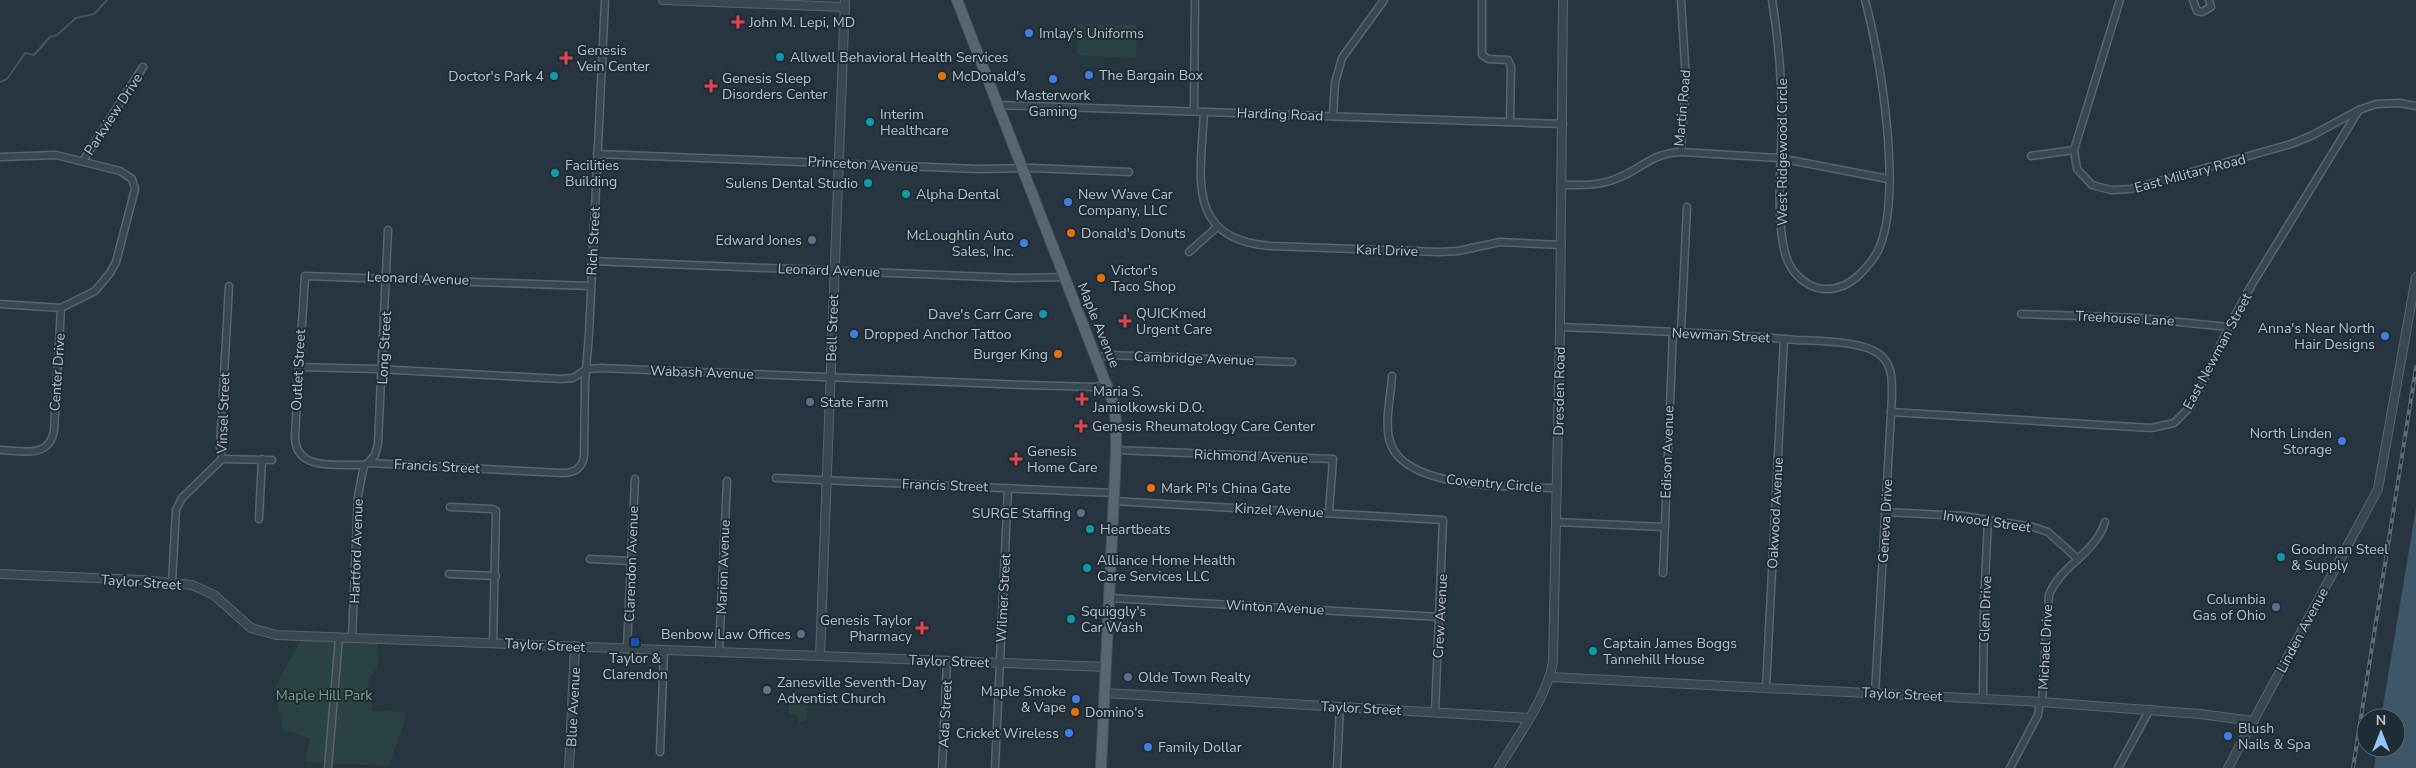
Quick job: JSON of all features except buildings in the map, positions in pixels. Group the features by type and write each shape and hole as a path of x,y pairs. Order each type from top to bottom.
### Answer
{"main road":[{"name":"Maple Avenue","path":"957,0 1108,384 1116,421 1101,768"}],"street":[{"name":"Rich Street","path":"568,473 577,470 584,456 590,286 605,0"},
{"path":"663,0 845,4"},
{"path":"1194,111 1195,0"},
{"path":"1333,116 1335,82 1342,58 1384,0"},
{"path":"1482,0 1482,55 1488,59 1506,59 1511,67 1510,122"},
{"name":"Dresden Road","path":"1499,768 1550,677 1554,647 1564,0"},
{"name":"Martin Road","path":"1562,185 1609,182 1666,152 1682,152 1686,80 1681,0"},
{"name":"West Ridgewood Circle","path":"1772,0 1781,66 1780,158 1783,237 1788,261 1801,280 1819,288 1838,288 1847,284 1867,268 1877,253 1884,235 1888,210 1888,179"},
{"path":"1682,152 1780,158 1888,179 1882,82 1874,34 1865,0"},
{"path":"2031,156 2074,150 2120,0"},
{"path":"2193,0 2197,11 2202,12 2211,7 2209,0"},
{"name":"Bell Street","path":"820,656 845,4"},
{"name":"Parkview Drive","path":"82,161 143,67"},
{"name":"East Military Road","path":"2074,150 2077,169 2092,185 2111,190 2131,189 2291,144 2311,136 2359,110 2386,103 2416,106"},
{"name":"Harding Road","path":"998,105 1563,124"},
{"name":"East Newman Street","path":"1891,412 2142,427 2166,426 2178,420 2191,406 2229,327 2359,110"},
{"path":"1190,252 1217,227 1204,204 1201,189 1204,112"},
{"path":"0,157 41,154 82,161 128,174 135,189 119,252 110,273 94,291 61,308 0,304"},
{"name":"Princeton Avenue","path":"597,154 979,169 1129,172"},
{"path":"1681,332 1687,207"},
{"name":"Karl Drive","path":"1217,227 1245,243 1271,246 1448,252 1500,242 1561,245"},
{"name":"Long Street","path":"366,464 375,455 378,444 388,230"},
{"name":"Leonard Avenue","path":"592,261 1065,277"},
{"name":"Leonard Avenue","path":"305,276 387,277 590,286"},
{"name":"Outlet Street","path":"305,276 295,442 298,452 307,461"},
{"name":"Linden Avenue","path":"2228,768 2375,497 2381,479 2416,277"},
{"name":"Vinsel Street","path":"172,583 176,510 182,498 222,458 220,447 229,286"},
{"name":"Center Drive","path":"0,450 38,451 45,449 51,442 54,430 61,308"},
{"name":"Treehouse Lane","path":"2021,314 2139,318 2229,327"},
{"name":"Newman Street","path":"1560,327 1784,338 1862,347 1879,354"},
{"name":"Edison Avenue","path":"1663,573 1673,332"},
{"name":"Oakwood Avenue","path":"1766,688 1784,338"},
{"name":"Geneva Drive","path":"1875,693 1891,412 1891,371 1887,362 1879,354"},
{"name":"Cambridge Avenue","path":"1097,358 1109,355 1292,362"},
{"name":"Wabash Avenue","path":"299,367 383,369 561,379 573,378 587,369 600,368 1088,387 1108,384"},
{"name":"Coventry Circle","path":"1392,376 1389,422 1390,442 1406,462 1423,472 1448,480 1557,488"},
{"name":"Richmond Avenue","path":"1116,450 1333,459 1329,512"},
{"path":"222,458 272,460"},
{"path":"259,519 262,459"},
{"name":"Francis Street","path":"307,461 314,463 568,473"},
{"name":"Hartford Avenue","path":"352,638 359,478 366,464"},
{"name":"Francis Street","path":"776,478 1008,488 1114,497"},
{"name":"Clarendon Avenue","path":"627,648 635,479"},
{"name":"Marion Avenue","path":"719,652 727,481"},
{"name":"Wilmer Street","path":"995,768 1008,488"},
{"name":"Kinzel Avenue","path":"1114,497 1444,520"},
{"path":"450,507 492,509 496,511 493,642"},
{"name":"Inwood Street","path":"1885,512 1988,519 2044,530 2078,559"},
{"name":"Glen Drive","path":"1983,699 1984,603 1988,519"},
{"name":"Crew Avenue","path":"1435,712 1441,617 1444,520"},
{"path":"1556,522 1664,527"},
{"name":"Michael Drive","path":"2010,768 2038,715 2041,702 2049,595 2056,582 2101,536 2105,522"},
{"path":"590,559 631,561"},
{"name":"Taylor Street","path":"0,574 172,583 204,589 219,598 244,623 258,631 276,635 1106,667"},
{"path":"449,574 496,576"},
{"name":"Winton Avenue","path":"1109,598 1441,617"},
{"path":"328,768 339,638"},
{"name":"Blue Avenue","path":"569,768 576,646"},
{"path":"660,752 664,650"},
{"name":"Ada Street","path":"942,768 947,661"},
{"name":"Taylor Street","path":"1550,677 2041,702 2150,709 2253,721"},
{"name":"Taylor Street","path":"1105,693 1528,718"},
{"path":"1337,768 1340,707"},
{"path":"2118,768 2150,709"}],"green space":[{"path":"1078,24 1137,25 1136,58 1077,55"},
{"name":"Maple Hill Park","path":"301,640 377,643 378,667 368,680 372,711 406,712 402,730 389,766 305,762 310,739 283,729 274,689"},
{"path":"799,701 808,702 807,720 798,722 798,716 789,714 789,704 799,705"}],"water":[{"path":"2416,508 2416,768 2374,768 2376,758 2406,758 2406,708 2383,708"}],"waterway":[{"path":"0,82 7,79 25,53 34,55 50,37 57,35 76,18 94,14 107,0"}],"railway":[{"path":"2353,768 2416,367"}],"place":[{"name":"John M. Lepi, MD","path":"738,22"},
{"name":"Imlay's Uniforms","path":"1029,33"},
{"name":"Allwell Behavioral Health Services","path":"780,57"},
{"name":"Genesis Vein Center","path":"566,58"},
{"name":"The Bargain Box","path":"1089,75"},
{"name":"Doctor's Park 4","path":"554,76"},
{"name":"McDonald's","path":"942,76"},
{"name":"Masterwork Gaming","path":"1053,79"},
{"name":"Genesis Sleep Disorders Center","path":"711,86"},
{"name":"Interim Healthcare","path":"870,122"},
{"name":"Facilities Building","path":"555,173"},
{"name":"Sulens Dental Studio","path":"868,183"},
{"name":"Alpha Dental","path":"906,194"},
{"name":"New Wave Car Company, LLC","path":"1068,202"},
{"name":"Donald's Donuts","path":"1071,233"},
{"name":"Edward Jones","path":"812,240"},
{"name":"McLoughlin Auto Sales, Inc.","path":"1024,243"},
{"name":"Victor's Taco Shop","path":"1101,278"},
{"name":"Dave's Carr Care","path":"1043,314"},
{"name":"QUICKmed Urgent Care","path":"1125,321"},
{"name":"Dropped Anchor Tattoo","path":"854,334"},
{"name":"Anna's Near North Hair Designs","path":"2385,336"},
{"name":"Burger King","path":"1058,354"},
{"name":"Maria S. Jamiolkowski D.O.","path":"1082,399"},
{"name":"State Farm","path":"810,402"},
{"name":"Genesis Rheumatology Care Center","path":"1081,426"},
{"name":"North Linden Storage","path":"2342,441"},
{"name":"Genesis Home Care","path":"1016,459"},
{"name":"Mark Pi's China Gate","path":"1151,488"},
{"name":"SURGE Staffing","path":"1081,513"},
{"name":"Heartbeats","path":"1090,529"},
{"name":"Goodman Steel & Supply","path":"2281,557"},
{"name":"Alliance Home Health Care Services LLC","path":"1087,568"},
{"name":"Columbia Gas of Ohio","path":"2276,607"},
{"name":"Squiggly's Car Wash","path":"1071,619"},
{"name":"Genesis Taylor Pharmacy","path":"922,628"},
{"name":"Benbow Law Offices","path":"801,634"},
{"name":"Taylor & Clarendon","path":"635,642"},
{"name":"Captain James Boggs Tannehill House","path":"1593,651"},
{"name":"Olde Town Realty","path":"1128,677"},
{"name":"Zanesville Seventh-Day Adventist Church","path":"767,690"},
{"name":"Maple Smoke & Vape","path":"1076,699"},
{"name":"Domino's","path":"1075,712"},
{"name":"Cricket Wireless","path":"1069,733"},
{"name":"Blush Nails & Spa","path":"2228,736"},
{"name":"Family Dollar","path":"1148,747"}]}
